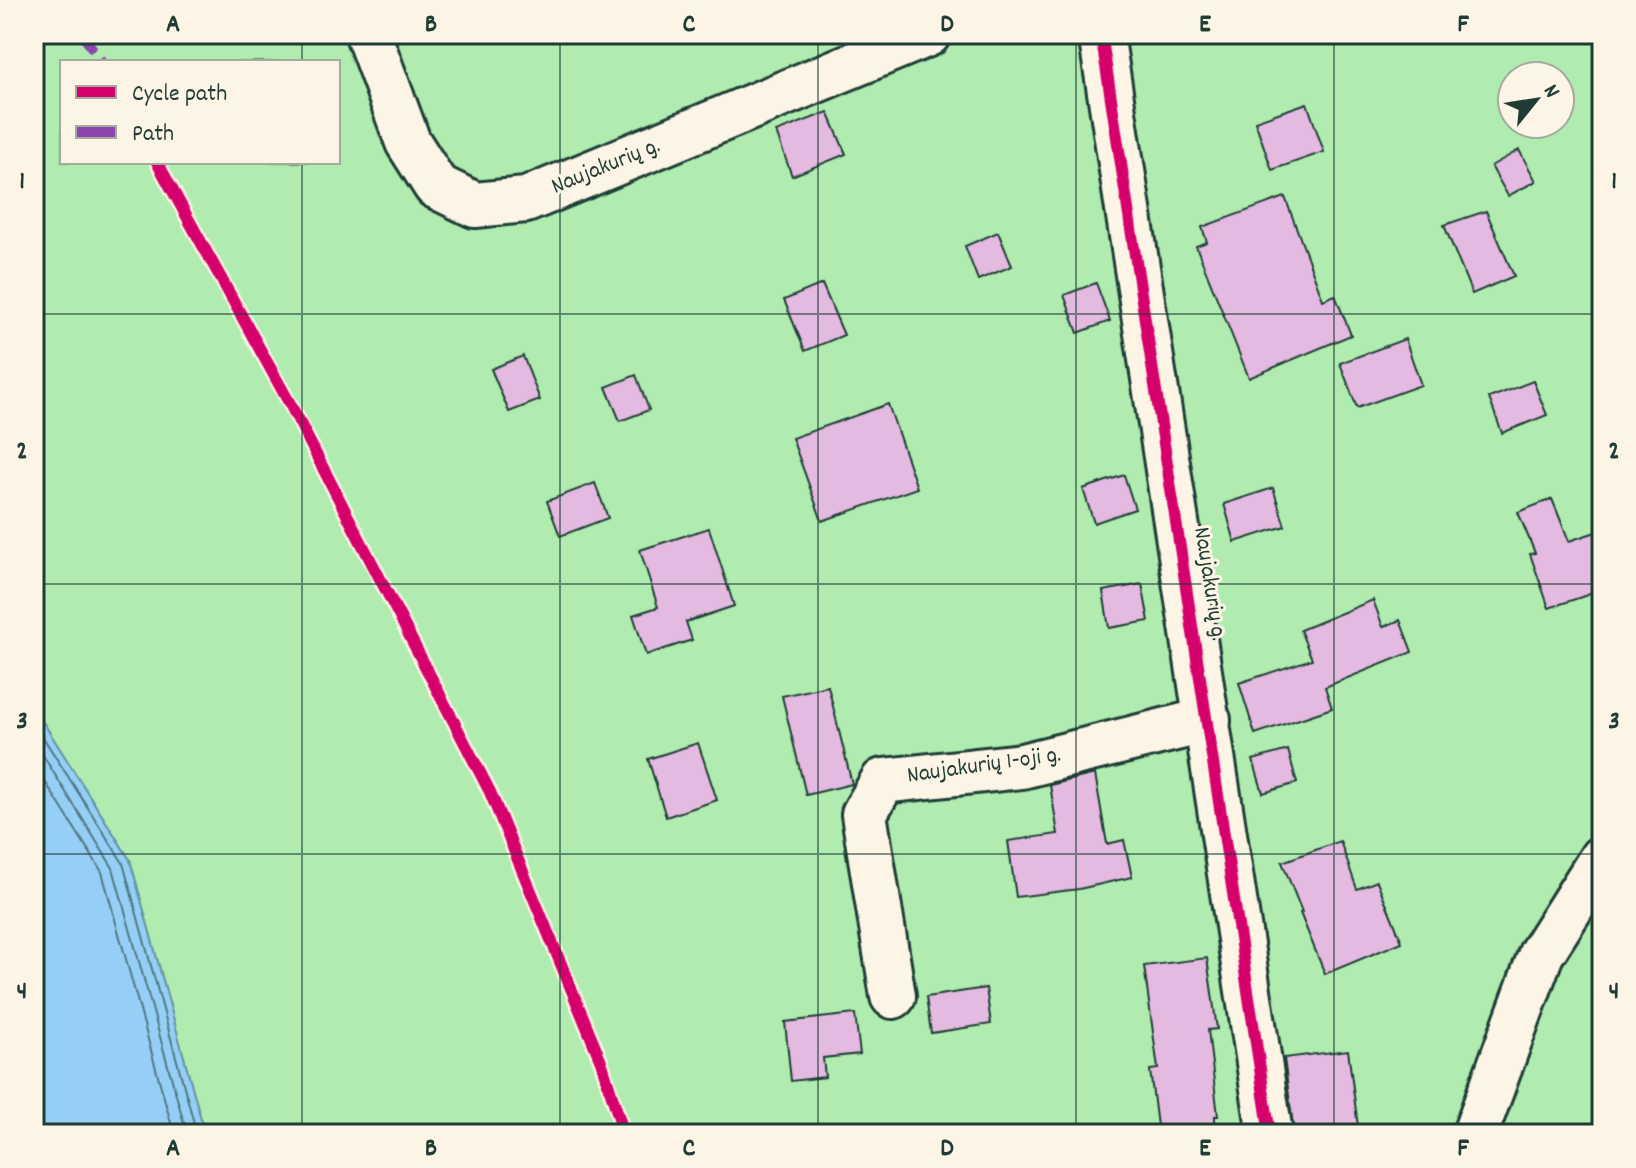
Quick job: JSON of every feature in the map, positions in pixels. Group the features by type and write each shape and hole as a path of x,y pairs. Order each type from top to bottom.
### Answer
{"street":[{"name":"Naujakurių g.","path":"373,36 408,142 436,186 475,205 526,200 928,34"},
{"name":"Naujakurių g.","path":"1102,36 1270,1134"},
{"name":"Naujakurių 1-oji g.","path":"893,996 864,814 883,781 1022,766 1208,720"},
{"path":"1475,1134 1541,954 1602,858"}],"green space":[{"path":"34,34 1602,34 1602,1134 205,1134 130,860 34,708"}],"water":[{"path":"34,708 130,860 205,1134 34,1134"}],"building":[{"path":"1307,103 1324,152 1272,170 1255,121"},
{"path":"828,112 846,154 792,176 776,132"},
{"path":"1519,150 1536,181 1508,196 1491,166"},
{"path":"1285,197 1323,300 1335,295 1351,335 1249,378 1196,246 1207,242 1202,227"},
{"path":"1486,211 1514,276 1472,294 1444,225"},
{"path":"998,232 1012,266 978,280 965,246"},
{"path":"1096,283 1110,321 1078,333 1064,295"},
{"path":"822,284 844,335 805,351 784,300"},
{"path":"1405,339 1421,385 1357,408 1340,363"},
{"path":"523,356 540,400 509,412 491,369"},
{"path":"636,375 649,410 620,421 606,387"},
{"path":"1533,381 1547,415 1502,433 1489,398"},
{"path":"888,404 917,488 822,521 792,438"},
{"path":"1124,475 1135,509 1094,523 1083,489"},
{"path":"595,483 608,518 560,536 547,501"},
{"path":"1273,488 1285,526 1235,542 1224,504"},
{"path":"1552,499 1569,541 1602,530 1602,590 1549,608 1530,554 1535,553 1518,512"},
{"path":"709,528 734,606 686,622 692,640 646,655 633,615 658,607 640,550"},
{"path":"1142,584 1149,621 1109,628 1103,591"},
{"path":"1373,600 1383,627 1400,620 1412,652 1325,687 1332,708 1255,734 1239,683 1312,659 1300,630"},
{"path":"828,686 852,784 806,795 782,696"},
{"path":"698,743 717,800 666,817 648,759"},
{"path":"1288,750 1297,783 1263,793 1253,760"},
{"path":"1095,774 1107,844 1124,840 1132,877 1079,889 1016,897 1008,841 1058,834 1050,785"},
{"path":"1340,841 1357,889 1377,881 1402,942 1325,974 1282,862"},
{"path":"1207,958 1217,1029 1208,1030 1218,1116 1215,1116 1215,1134 1158,1134 1150,1070 1158,1069 1144,966"},
{"path":"986,988 991,1024 931,1033 926,997"},
{"path":"855,1014 860,1054 823,1058 825,1077 791,1081 785,1022"},
{"path":"1348,1050 1359,1134 1294,1134 1284,1058"}],"marked path":[{"path":"82,34 101,60"}],"cycle path":[{"path":"1098,34 1102,40 1270,1134"},
{"path":"158,164 290,404 490,792 601,1061 624,1134"}]}
